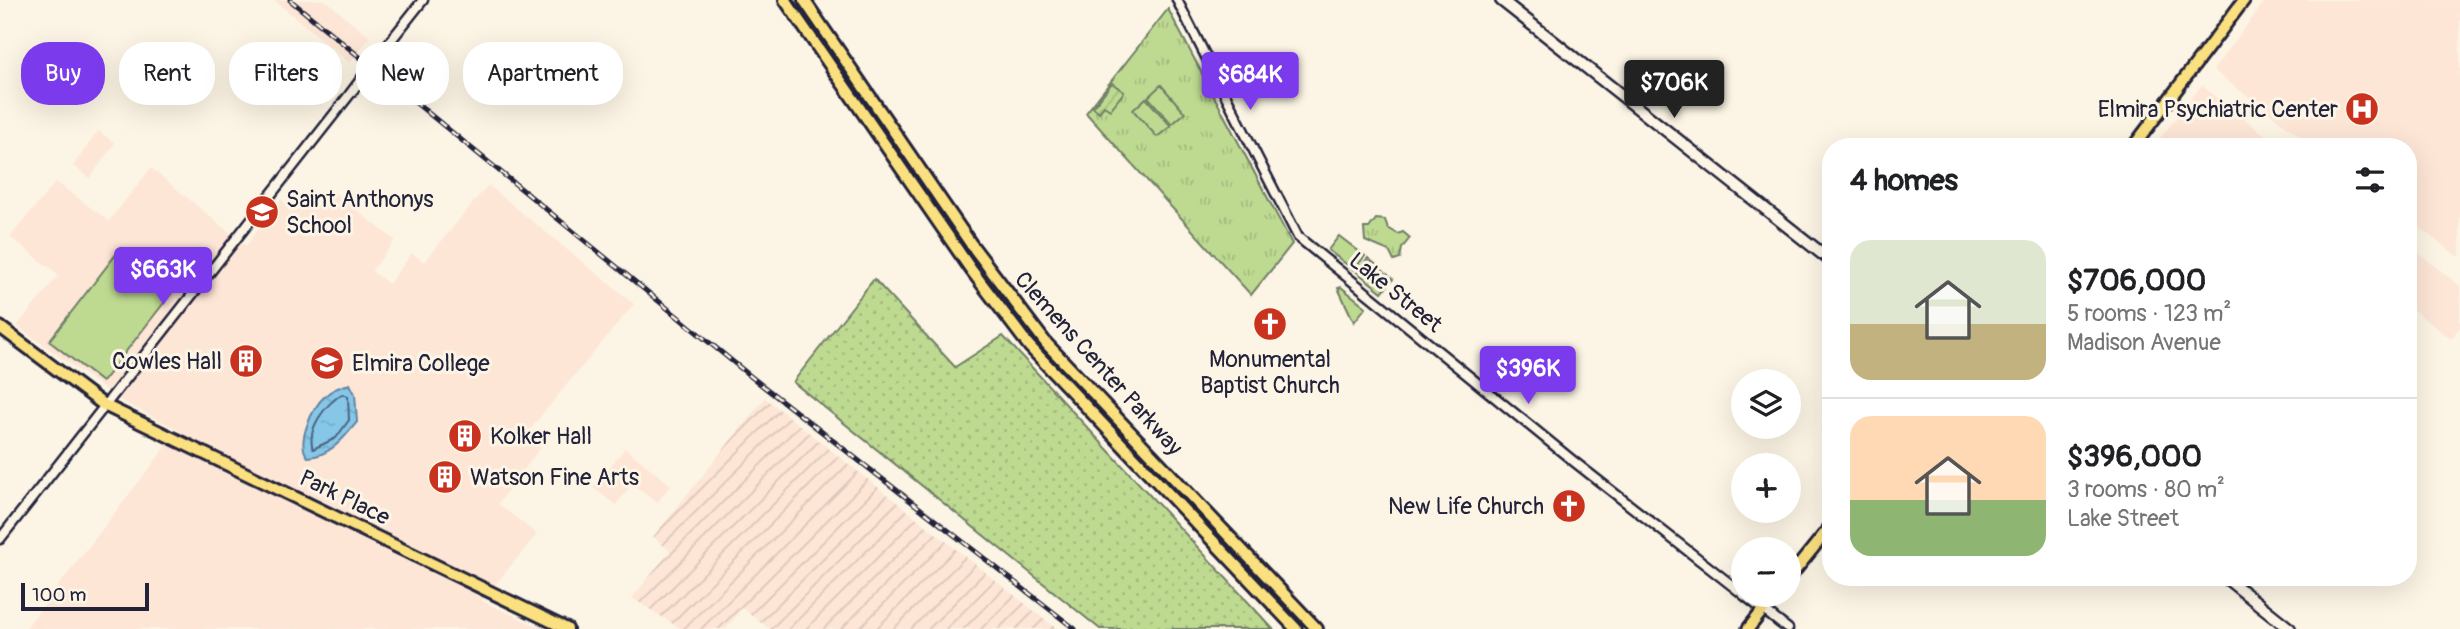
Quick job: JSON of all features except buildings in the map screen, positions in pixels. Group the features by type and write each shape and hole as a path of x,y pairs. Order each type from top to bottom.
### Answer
{"main road":[{"name":"Clemens Center Parkway","path":"785,0 972,271 1029,346 1296,629"},
{"name":"Clemens Center Parkway","path":"804,0 971,244 1039,334 1317,629"},
{"path":"1501,0 1822,254"},
{"path":"2140,138 2244,0"},
{"name":"Park Place","path":"0,327 104,405 567,629"},
{"path":"1801,563 1822,537"},
{"path":"2237,586 2290,629"},
{"path":"1748,629 1765,607"}],"street":[{"path":"0,539 423,0"},
{"name":"Lake Street","path":"1177,0 1298,237 1572,460 1731,585"},
{"name":"Lake Street","path":"1759,607 1787,629"}],"shaded area":[{"path":"274,0 325,0 370,37 366,42 356,42 356,55 350,63 342,56 342,42 325,42"},
{"name":"Elmira Psychiatric Center","path":"2266,0 2460,0 2460,258 2417,226 2417,138 2302,138 2213,70"},
{"path":"2202,85 2269,138 2160,138"},
{"path":"98,131 115,143 90,178 73,166"},
{"name":"Elmira College","path":"151,168 246,246 281,199 293,209 304,196 314,204 327,187 395,240 372,271 389,284 412,253 424,262 488,185 634,304 526,434 541,447 498,504 537,534 482,601 543,629 25,629 179,430 121,401 17,326 59,275 10,237 56,182 109,221"},
{"path":"2417,252 2460,286 2460,327 2451,339 2417,313"},
{"path":"765,398 1057,629 769,629 742,608 726,629 681,629 632,598 670,551 653,537"},
{"path":"625,448 671,485 657,503 632,484 616,505 593,488"}],"green space":[{"path":"1168,9 1292,244 1251,295 1086,113"},
{"path":"1112,83 1124,92 1110,110 1104,106 1099,112 1093,107"},
{"path":"1161,85 1185,113 1172,124 1148,97"},
{"path":"1146,98 1171,126 1157,137 1133,110"},
{"path":"1376,219 1385,220 1388,228 1398,234 1403,232 1410,238 1402,248 1400,259 1394,261 1389,251 1365,241 1364,228 1369,228"},
{"path":"1339,236 1365,256 1354,270 1328,250"},
{"path":"121,248 174,290 102,382 49,341"},
{"path":"1368,258 1393,279 1382,292 1357,272"},
{"path":"874,279 955,367 1003,336 1273,629 1100,629 793,382"},
{"path":"1341,287 1366,307 1354,322 1338,288"}],"water":[{"path":"350,384 355,394 357,422 330,450 308,457 303,443 315,408 330,392"}],"railway":[{"path":"290,0 754,379 1075,629"}],"place":[{"name":"Elmira Psychiatric Center","path":"2362,109"},
{"name":"Saint Anthonys School","path":"262,212"},
{"name":"Monumental Baptist Church","path":"1270,324"},
{"name":"Cowles Hall","path":"246,361"},
{"name":"Elmira College","path":"327,363"},
{"name":"Kolker Hall","path":"465,436"},
{"name":"Watson Fine Arts","path":"445,477"},
{"name":"New Life Church","path":"1569,506"}]}
